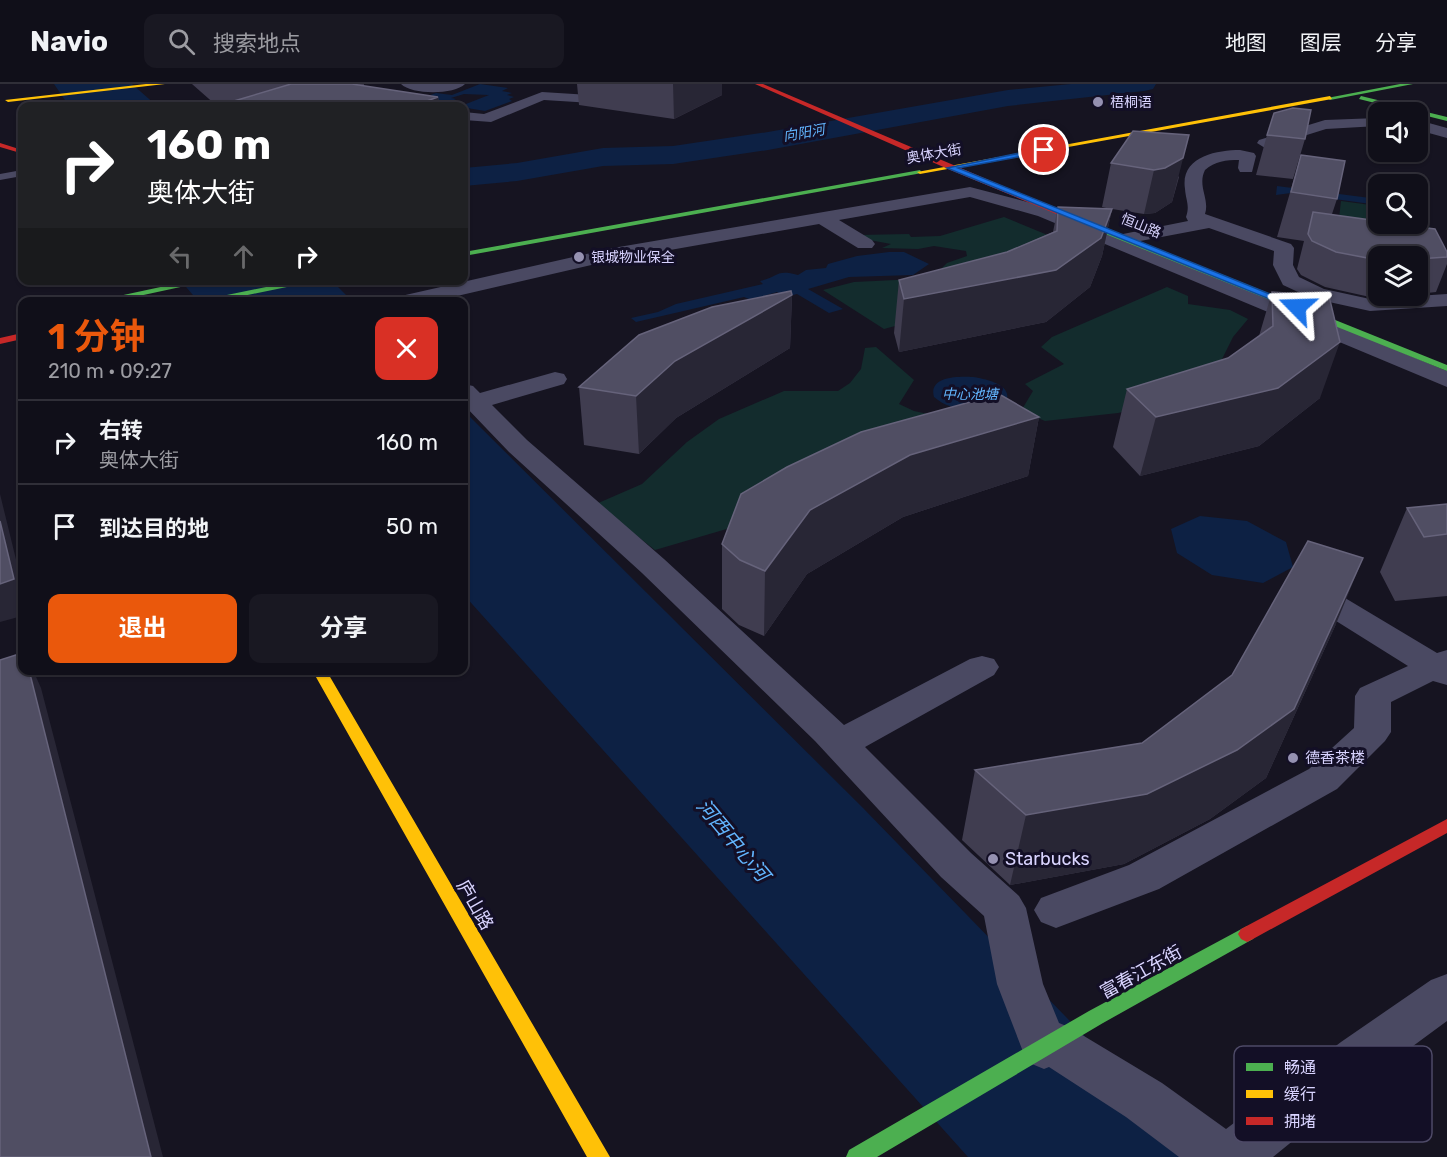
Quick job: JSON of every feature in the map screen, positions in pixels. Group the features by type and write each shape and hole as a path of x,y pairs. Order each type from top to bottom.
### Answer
{"main road":[{"path":"0,84 7,103 128,84"},
{"path":"50,95 160,84"},
{"name":"恒山路","path":"758,84 950,168 1447,368"},
{"path":"1358,84 1447,106"},
{"name":"奥体大街","path":"468,253 1410,84"},
{"path":"1311,86 1447,120"},
{"path":"0,145 18,148"},
{"name":"奥体大街","path":"898,159 945,151"},
{"path":"109,297 180,285"},
{"path":"222,297 289,285"},
{"path":"0,341 18,337"},
{"name":"庐山路","path":"322,675 599,1157"},
{"name":"富春江东街","path":"857,1157 1096,1017 1447,825"}],"street":[{"path":"408,84 444,89 458,84"},
{"path":"468,117 486,119 542,96 608,100 639,84"},
{"path":"526,87 542,96"},
{"path":"1203,219 1198,208 1198,198 1192,189 1193,180 1202,162 1214,157 1242,161 1270,140 1308,128 1368,123"},
{"path":"1428,128 1447,134"},
{"path":"423,297 613,255 970,192 1044,212 1447,380"},
{"path":"780,198 865,244"},
{"path":"1120,236 1203,219 1284,248 1283,265 1290,281 1318,294 1370,305 1447,300"},
{"path":"583,233 634,270"},
{"path":"469,397 555,380"},
{"path":"469,397 518,446 653,566 839,744 956,865 1004,908 1020,984 1048,1045 1144,1100 1221,1157"},
{"path":"1304,587 1443,668"},
{"path":"839,744 982,667"},
{"path":"1056,910 1144,878 1323,779 1372,732 1373,696 1443,668"},
{"path":"1375,1046 1447,994"},
{"path":"1232,1157 1251,1142"}],"lane":[{"path":"0,177 18,174"}],"green space":[{"path":"1341,201 1368,205 1368,234 1400,234 1336,244"},
{"path":"1004,217 1084,250 976,304 884,329 823,290 854,282 917,279 939,271 947,263 967,256 966,251 934,246 918,249 882,248 891,244 864,239 859,235 940,236"},
{"path":"1167,287 1188,296 1188,304 1230,310 1248,319 1233,337 1216,371 1144,407 1118,413 1045,421 1021,411 1033,391 1025,384 1064,364 1041,347 1052,337"},
{"path":"876,347 914,380 899,404 914,411 956,420 730,528 655,550 596,504 642,484 687,442 719,419 784,391 838,391 850,383 861,369 865,348"}],"water":[{"path":"54,84 132,84 152,102 66,102"},
{"path":"480,84 508,88 502,91 512,93 507,95 514,97 509,99 512,101 485,111 468,108 468,103 489,95 464,94 451,98 456,99 450,102 414,101 436,93 452,95"},
{"path":"1277,186 1368,198 1368,204 1291,193 1276,195"},
{"path":"904,252 929,264 913,275 849,277 808,289 843,309 829,313 797,294 785,297 777,292 751,300 744,297 636,322 631,318 658,312 676,304 763,284 760,281 781,273 798,275 806,270 826,268 828,264 857,256"},
{"path":"184,285 336,285 348,297 195,297"},
{"name":"中心池塘","path":"953,377 973,377 992,381 1003,388 1007,397 1005,404 968,409 950,406 934,397 933,390 940,381"},
{"name":"河西中心河","path":"468,415 863,808 1202,1157 968,1157 468,599"},
{"path":"1200,516 1247,521 1286,542 1293,567 1263,583 1212,575 1177,553 1171,529"}],"building":[{"path":"291,84 352,84 438,97 424,102 234,101"},
{"path":"1293,108 1311,110 1305,139 1267,135 1274,113"},
{"path":"1133,131 1189,135 1183,158 1165,168 1154,170 1111,163"},
{"path":"1301,155 1345,161 1337,199 1291,192"},
{"path":"1058,207 1112,209 1101,238 1056,270 904,299 899,280 1007,252 1057,231"},
{"path":"1313,212 1368,220 1368,234 1428,234 1428,228 1435,229 1447,252 1447,257 1428,258 1428,246 1368,246 1368,258 1336,252 1312,241 1308,234"},
{"path":"791,291 792,295 675,361 636,396 579,387 639,335 712,307"},
{"path":"1272,292 1329,296 1340,342 1278,388 1156,417 1127,389 1228,358 1273,326"},
{"path":"999,394 1039,417 910,455 810,510 765,571 740,560 722,544 741,494 787,467 861,432"},
{"path":"1447,504 1447,534 1424,537 1407,508"},
{"path":"0,521 14,579 0,584"},
{"path":"1308,541 1363,558 1294,709 1237,750 1147,794 1026,815 975,770 1142,743 1232,675"},
{"path":"18,654 18,675 30,675 151,1157 0,1157 0,660"}],"waterway":[{"name":"向阳河","path":"468,177 517,172 603,157 673,155 768,141 1008,98 1144,84"}],"traffic: fast":[{"path":"1330,98 1410,84"},
{"path":"1361,98 1447,119"},
{"path":"468,253 920,172"},
{"path":"1076,219 1447,368"},
{"path":"121,297 183,285"},
{"path":"224,297 290,285"},
{"path":"857,1157 1096,1017 1247,934"}],"traffic: slow":[{"path":"8,100 162,84"},
{"path":"920,172 1330,98"},
{"path":"322,675 599,1157"}],"traffic: jam":[{"path":"758,84 950,168 1076,219"},
{"path":"0,145 17,150"},
{"path":"0,341 18,337"},
{"path":"1247,934 1447,825"}],"place":[{"name":"梧桐语","path":"1098,102"},
{"name":"银城物业保全","path":"579,257"},
{"name":"德香茶楼","path":"1293,758"},
{"name":"Starbucks","path":"993,859"}],"route":[{"path":"1044,150 950,168 1297,307"}]}
